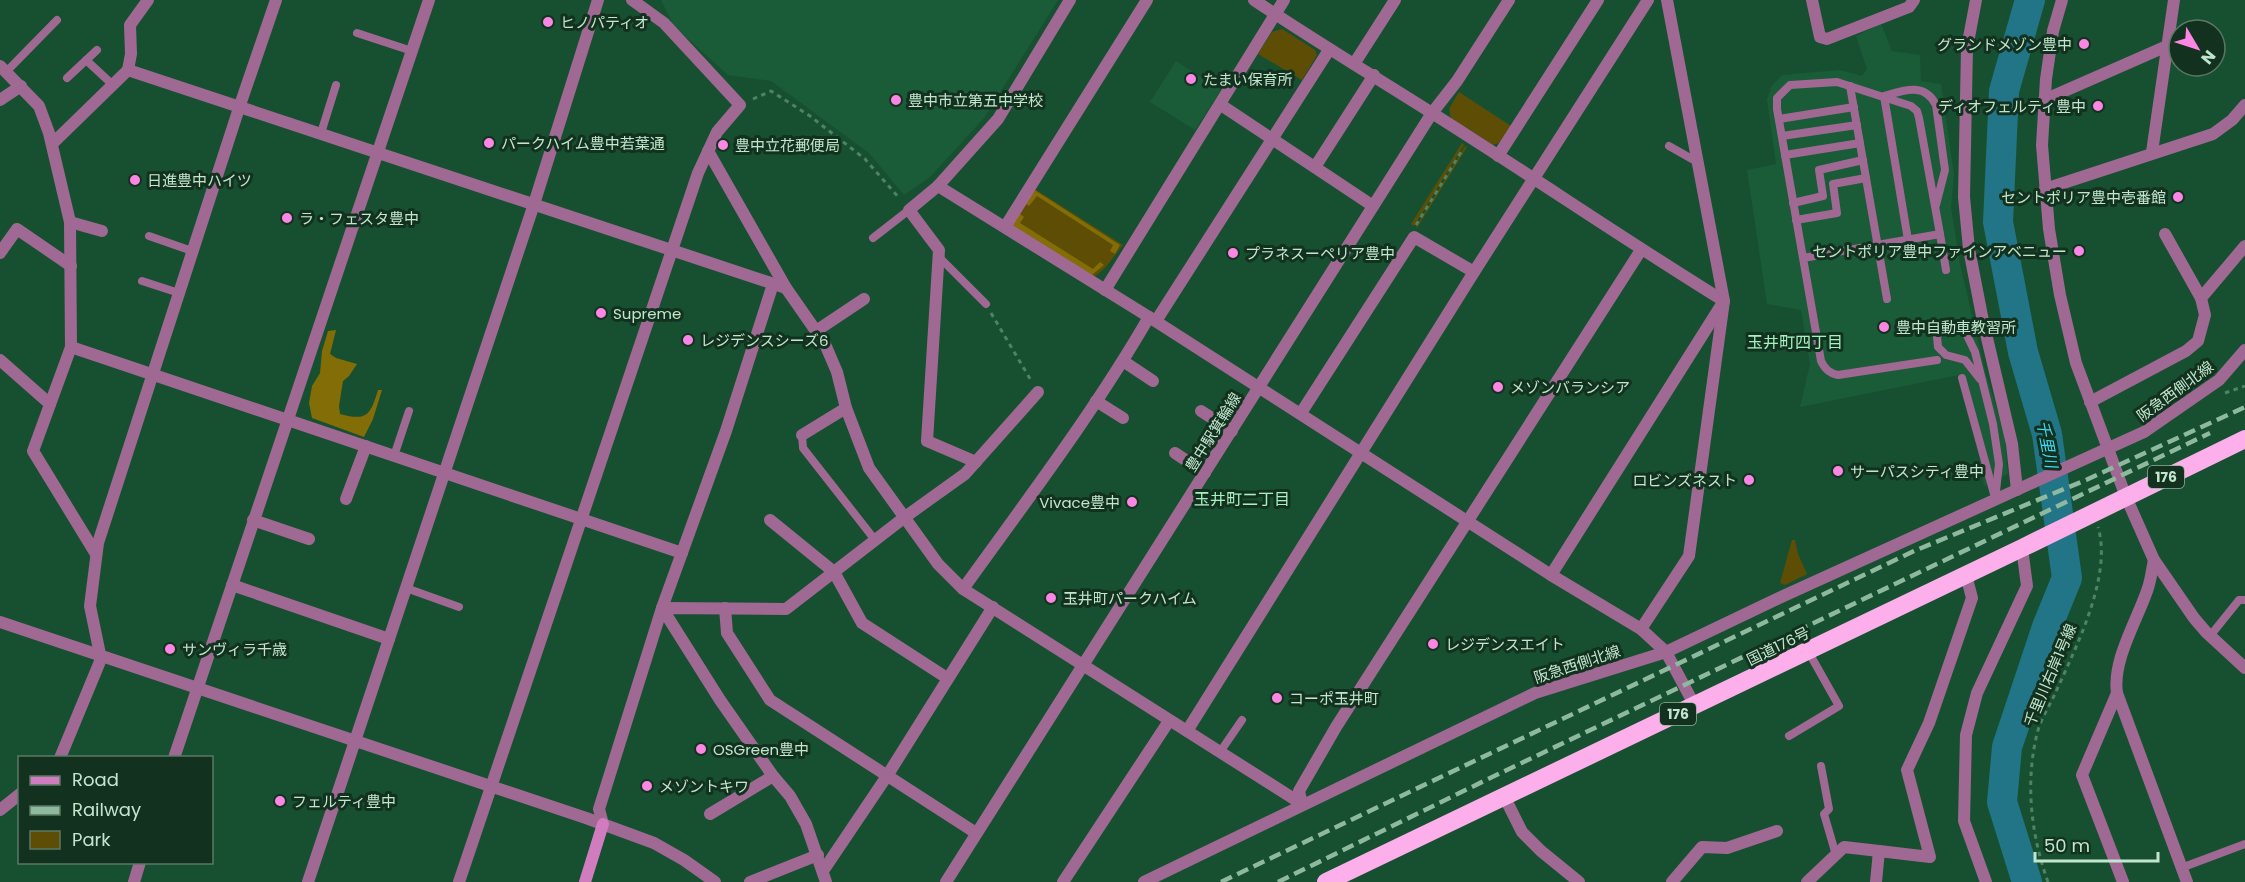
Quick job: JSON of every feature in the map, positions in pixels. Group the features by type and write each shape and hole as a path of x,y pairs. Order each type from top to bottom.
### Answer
{"highway":[{"name":"国道176号","path":"1326,882 2245,439"}],"street":[{"path":"52,144 128,70 131,54 130,25 148,0"},
{"path":"61,756 101,659 90,606 98,543 276,0"},
{"path":"175,756 380,152 429,0"},
{"path":"308,882 534,204 598,0"},
{"path":"459,882 698,173 717,132 740,105 664,24 632,0"},
{"path":"976,462 927,441 939,250 909,210 938,186 998,119 1070,0"},
{"path":"1005,227 1147,0"},
{"path":"1254,0 1329,50 1374,75 1470,137 1641,250 1724,301"},
{"path":"1105,290 1284,0"},
{"path":"1354,64 1395,0"},
{"name":"豊中駅箕輪線","path":"946,882 1432,113 1457,81 1509,0"},
{"path":"1498,156 1598,0"},
{"path":"1187,731 1474,272 1648,0"},
{"path":"1641,629 1689,556 1724,301 1667,0"},
{"path":"1812,0 1820,37 1827,39 1909,7 1914,0"},
{"path":"1976,0 1967,48 1964,197 1971,259 1983,321 2021,489"},
{"path":"2062,0 2053,31 2044,100 2042,145 2049,229 2060,295 2076,363 2126,497 2154,560 2194,618 2245,668"},
{"path":"2171,18 2174,0"},
{"path":"2044,100 2167,46"},
{"path":"2152,152 2167,46"},
{"path":"963,589 1153,319 1273,139 1329,50"},
{"path":"3,69 39,106 52,144 70,222 71,347 33,451 96,554"},
{"path":"128,70 187,91 240,105 786,288"},
{"path":"1315,167 1374,75"},
{"path":"0,100 21,86"},
{"path":"1221,105 1373,206"},
{"path":"2045,189 2152,152 2213,134 2232,120 2245,105"},
{"path":"708,151 786,288 825,344 837,372 846,408 869,468 938,564 963,589 1302,804"},
{"path":"938,186 1153,319 1468,519 1551,575 1641,629 1666,652 1695,706"},
{"path":"70,222 102,231"},
{"path":"0,253 17,229 71,266"},
{"path":"2090,402 2186,351 2198,341 2205,315 2201,298 2164,234"},
{"path":"1301,413 1414,237 1474,272"},
{"path":"2201,298 2245,246"},
{"path":"1302,804 1299,791 1336,727 1641,250"},
{"path":"585,882 603,824 599,809 662,608 726,431 773,284"},
{"path":"816,331 864,299"},
{"path":"1551,575 1724,301"},
{"path":"71,347 682,554"},
{"name":"阪急西側北線","path":"1144,882 1535,693 1666,652 1779,598 2144,432 2219,380 2245,350"},
{"path":"0,360 50,404"},
{"path":"1124,361 1153,381"},
{"path":"662,608 786,609 965,474 1038,392"},
{"path":"1096,401 1123,418"},
{"path":"802,435 846,408"},
{"path":"1201,411 1232,431"},
{"path":"346,500 366,446"},
{"path":"1175,453 1205,473"},
{"path":"254,520 309,539"},
{"path":"770,520 834,572 862,623 947,678"},
{"path":"1986,882 1964,821 1966,735 1977,693 2027,586 2025,547"},
{"path":"2154,560 2149,586 2121,658 2115,682 2117,693 2187,882"},
{"path":"1807,882 1844,847 1930,857 1907,770 1929,723 1972,598 1966,575"},
{"path":"232,585 389,639"},
{"path":"824,877 993,607"},
{"path":"662,608 772,777 790,796 806,824 824,877"},
{"path":"725,608 727,633 770,700 976,833"},
{"path":"0,622 603,824 654,843 684,860 715,882"},
{"path":"2117,693 2082,775 2123,882"},
{"path":"1063,882 1169,721"},
{"path":"710,814 772,777"},
{"path":"0,810 18,796"},
{"path":"1504,796 1522,832 1579,882"},
{"path":"1672,882 1702,847 1727,849 1777,831"},
{"path":"1876,882 1879,851"},
{"path":"750,882 818,855"},
{"path":"134,882 139,864"}],"lane":[{"path":"3,69 57,20"},
{"path":"357,33 412,51"},
{"path":"67,78 97,50"},
{"path":"86,60 113,85"},
{"path":"1937,360 1838,375 1824,368 1779,119 1777,98 1790,85 1837,82 1903,101 1917,111 1946,270"},
{"path":"321,133 336,85"},
{"path":"1850,86 1887,299"},
{"path":"1884,96 1904,89 1926,92 1932,96 1936,105 1945,170 1942,188 1935,206"},
{"path":"1884,96 1908,240"},
{"path":"1779,119 1854,107"},
{"path":"1782,136 1857,125"},
{"path":"1785,155 1860,143"},
{"path":"1669,146 1699,163"},
{"path":"1793,203 1823,196 1819,170 1863,160"},
{"path":"1796,220 1837,213 1833,184 1866,178"},
{"path":"873,238 909,210"},
{"path":"1803,258 1940,234"},
{"path":"149,236 192,251"},
{"path":"939,257 986,304"},
{"path":"142,281 179,293"},
{"path":"1980,379 1965,360 1946,355 1938,347 1939,332 1947,326 1960,326 1966,330 1975,352 1993,424 1999,464 1995,500"},
{"path":"1962,378 1995,500"},
{"path":"394,456 409,411"},
{"path":"802,435 803,448 875,540"},
{"path":"406,588 459,607"},
{"path":"2210,636 2239,600 2245,600"},
{"path":"1789,736 1839,706 1808,651"},
{"path":"1220,752 1242,720"},
{"path":"1821,766 1829,809 1824,814 1836,855"},
{"path":"2181,868 2245,844"}],"path":[{"path":"740,105 771,91 810,116 865,159 909,210"},
{"path":"1414,237 1415,227 1470,137"},
{"path":"986,304 1038,392"},
{"name":"千里川右岸1号線","path":"2048,882 2034,835 2030,791 2037,733 2082,634 2101,569 2100,536 2091,515"}],"shaded area":[{"name":"豊中市立第五中学校","path":"661,0 1058,0 984,118 930,177 904,195 869,153 771,81 728,75 674,26"},
{"name":"豊中自動車教習所","path":"1881,24 1892,51 1920,55 1921,81 1941,84 1954,174 1951,207 1960,264 1986,374 2004,432 2008,474 1984,486 1978,444 1959,375 1800,407 1810,364 1801,310 1767,304 1747,170 1776,164 1767,100 1771,87 1782,75 1840,70 1862,76 1867,69 1856,36"},
{"path":"1176,61 1221,90 1195,130 1150,102"},
{"path":"1033,189 1120,245 1115,254 1110,251 1113,245 1037,196 1029,206 1025,203"},
{"path":"1019,213 1024,217 1020,223 1093,269 1100,262 1104,265 1092,275 1013,228 1013,223"},
{"path":"336,330 330,354 357,364 343,381 340,414 356,417 366,414 370,411 378,390 382,390 373,419 364,437 312,418 309,403 312,386 320,373 322,351 328,331"}],"green space":[{"path":"1282,29 1315,50 1317,55 1302,80 1258,54 1272,32"},
{"path":"1459,92 1511,126 1499,143 1493,145 1451,118 1449,109"},
{"path":"1462,143 1464,145 1414,226 1411,224"},
{"path":"1465,146 1467,147 1417,228 1416,227"},
{"path":"1033,188 1123,245 1105,268 1093,278 1011,228"},
{"path":"1792,540 1795,540 1798,554 1807,574 1785,585 1780,583"}],"waterway":[{"name":"千里川","path":"2027,882 2002,802 2007,747 2047,627 2067,578 2047,434 2023,352 1998,222 2004,91 2030,0"}],"railway":[{"path":"1221,882 1914,551 2086,480 2245,407"},
{"path":"1278,882 2210,433"}],"place":[{"name":"ヒノパティオ","path":"548,22"},
{"name":"グランドメゾン豊中","path":"2084,44"},
{"name":"たまい保育所","path":"1191,79"},
{"name":"豊中市立第五中学校","path":"896,100"},
{"name":"ディオフェルティ豊中","path":"2098,106"},
{"name":"パークハイム豊中若葉通","path":"489,143"},
{"name":"豊中立花郵便局","path":"723,145"},
{"name":"日進豊中ハイツ","path":"135,180"},
{"name":"セントポリア豊中壱番館","path":"2178,197"},
{"name":"ラ・フェスタ豊中","path":"287,218"},
{"name":"セントポリア豊中ファインアベニュー","path":"2079,251"},
{"name":"プラネスーペリア豊中","path":"1233,253"},
{"name":"Supreme","path":"601,313"},
{"name":"豊中自動車教習所","path":"1884,327"},
{"name":"レジデンスシーズ6","path":"688,340"},
{"name":"メゾンバランシア","path":"1498,387"},
{"name":"サーパスシティ豊中","path":"1838,471"},
{"name":"ロビンズネスト","path":"1749,480"},
{"name":"Vivace豊中","path":"1132,502"},
{"name":"玉井町パークハイム","path":"1051,598"},
{"name":"レジデンスエイト","path":"1433,644"},
{"name":"サンヴィラ千歳","path":"170,649"},
{"name":"コーポ玉井町","path":"1277,698"},
{"name":"OSGreen豊中","path":"701,749"},
{"name":"メゾントキワ","path":"647,786"},
{"name":"フェルティ豊中","path":"280,801"}],"district":[{"name":"玉井町四丁目","path":"1795,342"},
{"name":"玉井町二丁目","path":"1242,499"}]}
